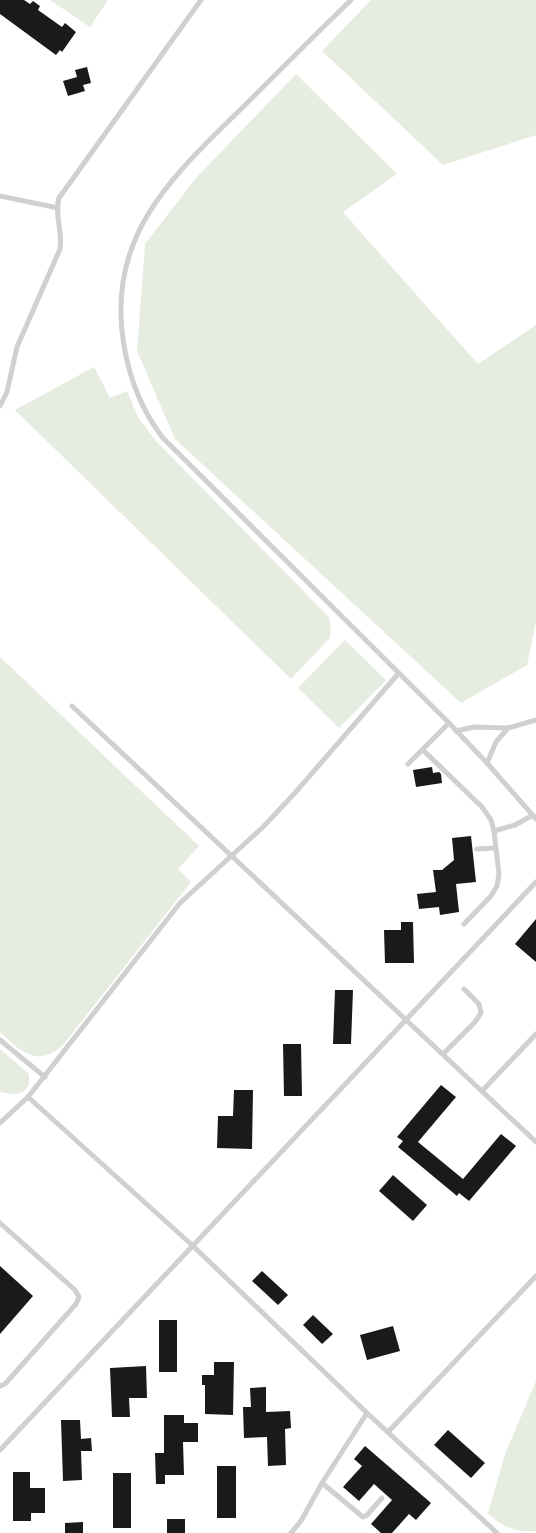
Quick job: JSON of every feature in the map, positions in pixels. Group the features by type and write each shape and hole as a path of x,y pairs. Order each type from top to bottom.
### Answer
{"lane":[{"path":"0,406 7,392 17,347 60,249 61,235 57,208 62,193 201,0"},
{"path":"351,0 192,158 157,199 139,231 128,262 123,293 122,324 126,354 134,384 146,412 163,438 449,723 535,817 494,831"},
{"path":"0,196 57,208"},
{"path":"0,1123 28,1097 45,1077 180,903 310,778 398,674"},
{"path":"72,706 536,1142"},
{"path":"456,731 474,727 508,729 536,720"},
{"path":"408,764 449,723"},
{"path":"487,763 496,742 508,729"},
{"path":"423,750 482,807 491,819 494,831 499,874 497,886 464,924"},
{"path":"477,849 495,848"},
{"path":"0,1450 536,882"},
{"path":"443,1054 482,1012 464,989"},
{"path":"482,1091 536,1034"},
{"path":"0,1040 45,1077"},
{"path":"28,1097 193,1246 367,1413 497,1533"},
{"path":"0,1223 75,1290 78,1297 76,1304 5,1384 0,1386"},
{"path":"388,1432 536,1276"},
{"path":"291,1533 309,1509 322,1484 367,1413"},
{"path":"322,1484 360,1517 367,1515 382,1498"}],"shaded area":[{"path":"50,0 108,0 90,27"},
{"path":"371,0 536,0 536,135 443,165 322,51"},
{"path":"296,74 397,174 343,212 478,364 536,325 536,622 527,665 461,703 175,439 137,351 145,244 196,178"},
{"path":"94,367 110,398 127,391 138,417 155,440 329,617 331,632 329,639 291,679 15,410"},
{"path":"345,640 386,680 339,728 298,688"},
{"path":"0,657 199,846 178,869 191,882 63,1045 54,1052 37,1056 22,1051 0,1032"},
{"path":"0,1049 29,1074 29,1085 23,1091 16,1094 0,1092"},
{"path":"536,1381 536,1531 522,1531 504,1525 488,1513 505,1454"}],"building":[{"path":"0,0 24,0 30,4 33,1 40,6 38,10 62,27 65,23 76,32 62,52 60,50 56,55 0,14"},
{"path":"87,67 91,83 83,85 85,91 68,96 63,81 77,77 75,70"},
{"path":"432,767 433,773 441,774 442,783 416,787 413,770"},
{"path":"471,836 476,882 456,884 459,912 440,915 439,907 419,909 417,894 436,892 433,870 442,870 454,860 452,838"},
{"path":"536,919 536,962 515,944"},
{"path":"401,922 413,922 414,963 385,963 384,930 401,930"},
{"path":"335,990 353,990 351,1044 333,1044"},
{"path":"283,1044 301,1044 302,1096 284,1096"},
{"path":"441,1085 456,1097 418,1142 463,1179 501,1134 516,1146 469,1201 459,1193 457,1196 398,1147 403,1141 397,1137"},
{"path":"234,1090 253,1090 252,1149 217,1148 218,1116 233,1116"},
{"path":"393,1175 427,1205 413,1221 379,1191"},
{"path":"0,1266 33,1296 0,1334"},
{"path":"262,1271 288,1295 278,1305 252,1281"},
{"path":"313,1315 333,1334 322,1344 303,1325"},
{"path":"159,1320 177,1320 177,1372 159,1372"},
{"path":"393,1326 400,1351 367,1360 360,1335"},
{"path":"214,1362 234,1362 233,1415 205,1414 205,1385 202,1385 202,1375 214,1375"},
{"path":"146,1366 147,1398 129,1398 130,1417 112,1417 110,1368"},
{"path":"266,1387 266,1412 290,1411 291,1428 285,1429 286,1465 268,1466 267,1437 244,1438 243,1407 251,1407 250,1388"},
{"path":"164,1415 184,1415 184,1423 198,1423 198,1442 183,1442 184,1475 165,1475 165,1484 156,1484 155,1453 164,1453"},
{"path":"61,1420 80,1420 81,1439 91,1438 92,1451 81,1451 82,1480 63,1481"},
{"path":"448,1430 485,1463 471,1478 434,1445"},
{"path":"365,1446 431,1503 416,1520 409,1514 392,1533 381,1533 371,1524 392,1500 374,1484 359,1501 343,1487 362,1466 354,1459"},
{"path":"217,1466 236,1466 236,1518 217,1518"},
{"path":"13,1472 30,1472 30,1488 45,1488 45,1513 31,1513 31,1521 13,1521"},
{"path":"113,1473 131,1473 131,1528 113,1528"},
{"path":"167,1519 185,1519 185,1533 167,1533"},
{"path":"83,1522 83,1533 65,1533 65,1523"}]}
